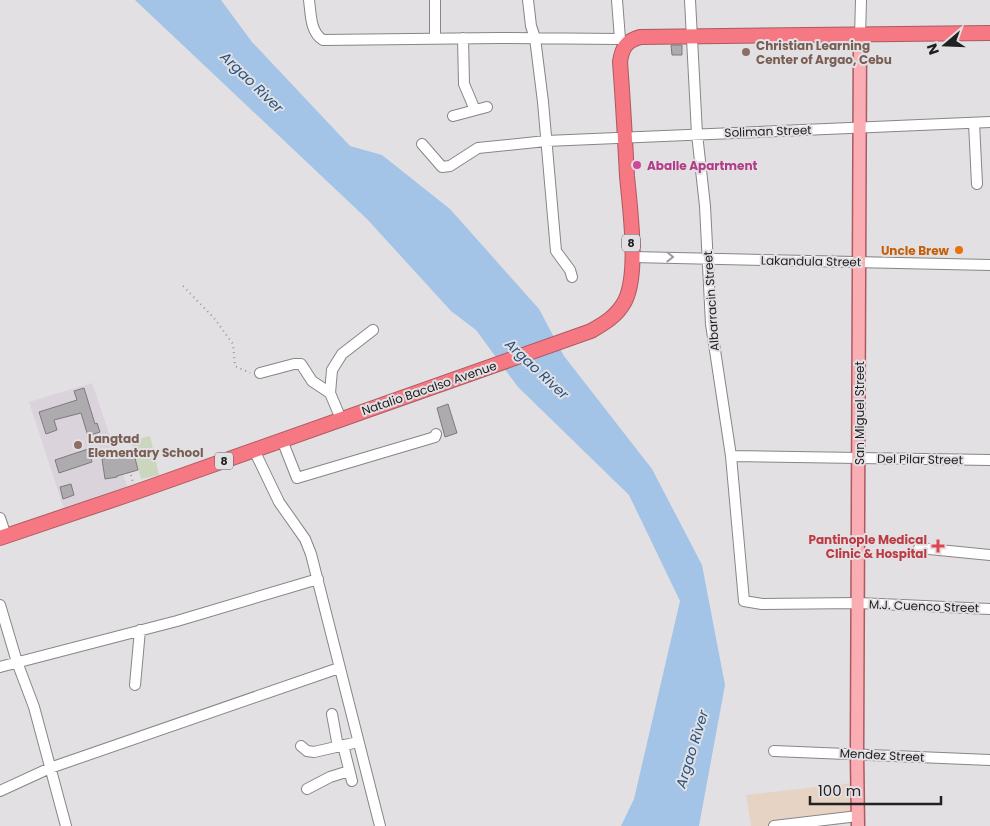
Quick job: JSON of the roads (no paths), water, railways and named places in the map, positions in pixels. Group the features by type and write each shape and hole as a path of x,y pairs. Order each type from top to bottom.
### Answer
{"highway":[{"path":"623,41 640,37 860,36 990,33"},
{"name":"Natalio Bacalso Avenue","path":"3,537 448,382 591,331 607,322 618,312 625,300 630,286 632,256 620,62 623,41"}],"main road":[{"name":"San Miguel Street","path":"858,821 860,36"}],"street":[{"path":"309,0 314,32 317,37 323,40 535,38 623,41 617,0"},
{"path":"434,0 435,38"},
{"path":"528,0 535,38 556,251 570,270 572,277"},
{"name":"Albarracin Street","path":"690,0 697,134 705,206 711,324 731,456 744,600"},
{"name":"San Miguel Street","path":"860,36 861,0"},
{"path":"463,38 464,84 475,110"},
{"path":"453,116 487,107"},
{"name":"Soliman Street","path":"422,144 442,167 450,166 478,148 546,141 990,122"},
{"path":"974,123 977,184"},
{"name":"Lakandula Street","path":"632,256 990,265"},
{"path":"341,419 330,393 332,370 342,354 373,330"},
{"path":"260,373 300,364 312,381 330,393"},
{"path":"282,440 297,478 435,437 436,434"},
{"path":"254,450 279,502 304,540 318,579 380,826"},
{"name":"Del Pilar Street","path":"731,456 990,460"},
{"path":"0,518 3,537"},
{"path":"919,548 990,554"},
{"path":"0,667 140,630 318,579"},
{"name":"M.J. Cuenco Street","path":"744,600 762,604 858,603 990,608"},
{"path":"0,605 17,662 34,707 66,826"},
{"path":"135,685 140,630"},
{"path":"0,791 50,768 339,668"},
{"path":"332,714 352,781"},
{"path":"301,746 307,751 314,752 358,742"},
{"name":"Mendez Street","path":"774,751 990,760"},
{"path":"308,789 330,777 349,771"},
{"path":"774,826 858,821"}],"water":[{"name":"Argao River","path":"135,0 221,0 252,42 350,146 382,155 450,209 539,309 564,356 652,469 702,565 725,685 699,826 621,826 634,799 680,601 629,495 518,387 476,330 451,311 367,219"}],"place":[{"name":"Christian Learning Center of Argao, Cebu","path":"746,52"},
{"name":"Aballe Apartment","path":"637,165"},
{"name":"Uncle Brew","path":"959,250"},
{"name":"Langtad Elementary School","path":"78,445"},
{"name":"Pantinople Medical Clinic & Hospital","path":"938,546"}]}
